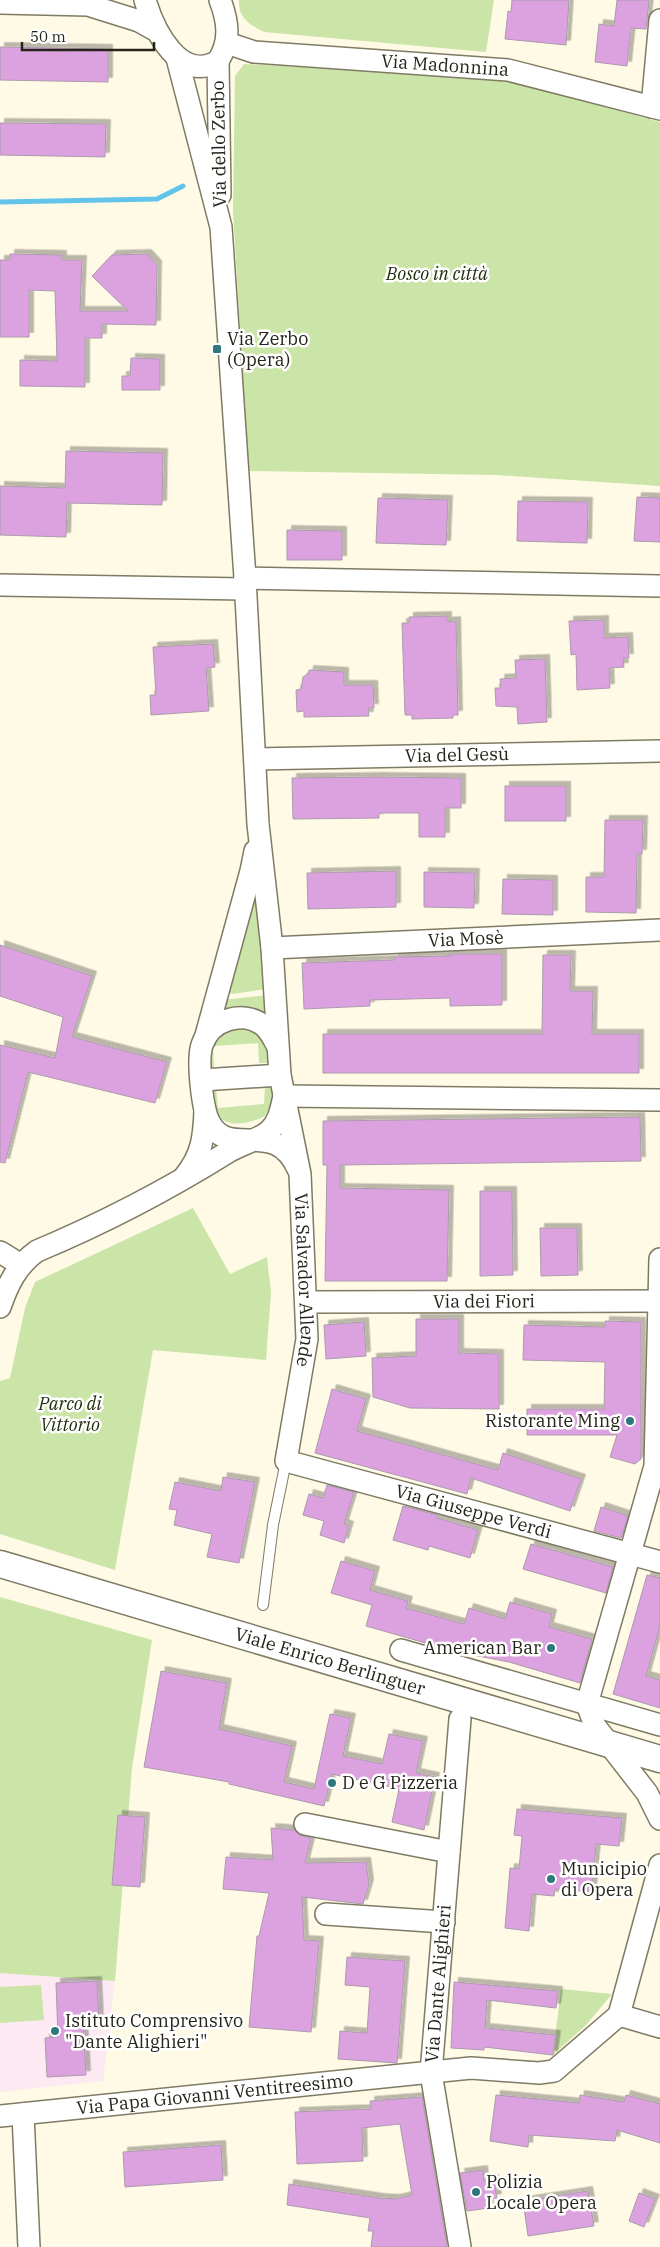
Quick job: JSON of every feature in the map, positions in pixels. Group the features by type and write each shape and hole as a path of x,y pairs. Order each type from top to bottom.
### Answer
{"street":[{"path":"145,0 157,31 177,58 221,227 245,584 258,824 251,871 201,1050 205,1109 204,1136 200,1153 181,1181"},
{"name":"Via dello Zerbo","path":"221,1 228,33 222,52 221,227"},
{"path":"0,3 96,3 139,21 157,31"},
{"path":"656,108 660,20"},
{"name":"Via dello Zerbo","path":"177,58 188,65 201,66 222,52"},
{"name":"Via Madonnina","path":"222,52 254,52 508,70 656,108"},
{"path":"0,584 660,586"},
{"name":"Via del Gesù","path":"255,759 660,751"},
{"name":"Via Salvador Allende","path":"258,824 272,948 280,1075 300,1174 306,1302 307,1339 286,1461"},
{"name":"Via Mosè","path":"272,948 660,930"},
{"path":"205,1039 217,1025 228,1019 240,1018 252,1020 263,1026 277,1045"},
{"path":"202,1080 280,1075"},
{"path":"0,1307 9,1285 21,1264 38,1251 91,1228 181,1181 249,1140 260,1137 271,1128 279,1116 284,1096 660,1100"},
{"path":"205,1109 210,1123 220,1134 237,1141 267,1141 278,1145 292,1157 300,1174"},
{"path":"0,1252 21,1264"},
{"path":"660,1259 655,1466 587,1704 595,1726 647,1792 660,1819"},
{"name":"Via dei Fiori","path":"306,1302 660,1301"},
{"name":"Via Giuseppe Verdi","path":"286,1461 660,1562"},
{"name":"Viale Enrico Berlinguer","path":"0,1564 660,1759"},
{"path":"401,1650 660,1726"},
{"path":"546,1726 587,1704"},
{"name":"Via Dante Alighieri","path":"460,1719 431,2073 460,2247"},
{"path":"305,1824 450,1852"},
{"path":"660,1865 619,2015 660,2027"},
{"path":"326,1914 444,1922"},
{"name":"Via Papa Giovanni Ventitreesimo","path":"0,2116 472,2068 548,2073 567,2062 619,2015"},
{"path":"23,2114 29,2247"}],"lane":[{"name":"Via Salvador Allende","path":"263,1605 273,1524 286,1461"}],"shaded area":[{"name":"Istituto Comprensivo \"Dante Alighieri\"","path":"0,1973 115,1981 103,2081 0,2092"}],"green space":[{"path":"239,0 494,0 486,52 264,32 246,20 241,12"},
{"name":"Bosco in città","path":"244,64 504,78 660,122 660,486 496,475 248,471 233,210 235,76"},
{"path":"255,890 266,989 233,994 225,992"},
{"path":"267,995 269,1017 217,1016 223,1000"},
{"path":"241,1026 263,1037 268,1046 270,1060 267,1063 259,1063 258,1043 213,1046 214,1067 205,1068 204,1058 223,1029"},
{"path":"265,1086 271,1086 272,1098 265,1116 239,1124 226,1122 216,1113 209,1090 216,1088 218,1108 264,1104"},
{"name":"Parco di Vittorio","path":"193,1208 230,1274 267,1257 271,1292 266,1360 153,1350 115,1570 0,1534 0,1381 10,1378 25,1308 35,1282"},
{"path":"0,1597 152,1640 132,1768 115,1981 0,1973"},
{"path":"41,1985 44,2020 0,2023 0,1987"},
{"path":"561,1989 612,1994 587,2024 553,2055"}],"building":[{"path":"512,0 569,0 566,45 505,39 508,11 511,12"},
{"path":"617,0 649,0 646,29 631,28 627,66 595,62 599,24 614,26"},
{"path":"0,47 108,49 108,82 0,80"},
{"path":"0,123 106,124 105,157 0,155"},
{"path":"10,254 62,255 62,260 82,260 80,311 128,311 92,276 112,255 147,254 157,265 156,325 102,324 102,338 85,338 85,387 20,386 20,360 57,361 55,291 29,290 29,337 0,337 0,260 10,260"},
{"path":"131,358 160,359 160,390 122,390 122,376 130,376"},
{"path":"66,451 163,453 162,505 67,503 66,537 0,535 0,486 65,488"},
{"path":"637,497 660,498 660,542 634,541"},
{"path":"378,498 448,500 446,545 376,543"},
{"path":"518,501 588,502 587,543 517,541"},
{"path":"287,530 342,531 342,560 287,560"},
{"path":"447,616 447,622 456,621 458,715 453,715 453,718 412,719 412,715 405,715 402,623 409,623 409,617"},
{"path":"604,620 604,638 628,637 629,658 623,658 624,667 609,668 610,688 577,690 576,654 571,655 569,621"},
{"path":"213,644 215,667 206,668 209,711 151,715 150,695 156,695 153,647"},
{"path":"545,659 547,722 518,724 517,707 496,706 495,688 501,688 500,679 516,678 515,660"},
{"path":"309,670 344,672 344,685 373,685 374,708 368,708 369,716 304,717 304,711 297,712 296,690 301,689 303,677 309,673"},
{"path":"292,778 461,778 461,808 445,808 445,837 419,837 419,813 379,813 379,818 293,819"},
{"path":"505,786 566,786 566,821 505,821"},
{"path":"605,820 643,820 642,854 637,854 636,913 586,912 586,877 604,877"},
{"path":"396,871 396,907 308,909 307,873"},
{"path":"424,872 475,873 474,908 424,907"},
{"path":"503,879 553,880 553,915 502,914"},
{"path":"0,945 92,976 72,1037 167,1062 155,1103 28,1072 5,1163 0,1162 0,1045 55,1058 63,1017 0,996"},
{"path":"450,954 502,954 502,1005 450,1006 450,998 370,1000 370,1006 304,1009 302,963 394,960 394,957 450,956"},
{"path":"543,955 571,955 570,991 593,991 592,1034 639,1034 639,1073 323,1073 323,1034 542,1034"},
{"path":"640,1117 641,1161 340,1165 340,1188 449,1190 447,1281 325,1281 327,1165 323,1165 323,1121"},
{"path":"480,1191 512,1191 513,1275 480,1276"},
{"path":"540,1228 577,1228 578,1275 541,1276"},
{"path":"416,1319 459,1319 459,1353 499,1354 499,1409 410,1408 373,1397 372,1358 416,1356"},
{"path":"605,1321 641,1322 641,1459 635,1464 610,1457 617,1435 527,1435 527,1409 604,1409 605,1362 523,1360 524,1325 605,1327"},
{"path":"364,1322 366,1356 326,1359 324,1325"},
{"path":"332,1389 366,1399 357,1431 498,1470 503,1453 581,1479 570,1511 471,1478 467,1494 315,1453"},
{"path":"223,1477 255,1482 239,1563 207,1557 212,1534 174,1525 177,1510 169,1509 175,1482 221,1491"},
{"path":"327,1485 354,1492 344,1524 349,1526 344,1543 320,1535 324,1521 303,1515 309,1494 323,1498"},
{"path":"403,1506 437,1515 437,1518 478,1530 470,1558 429,1546 428,1550 393,1540"},
{"path":"601,1507 628,1516 621,1538 594,1531"},
{"path":"531,1544 613,1567 606,1593 523,1569"},
{"path":"341,1561 375,1571 370,1590 408,1601 406,1608 464,1624 469,1608 505,1619 510,1602 552,1614 549,1627 592,1639 580,1683 509,1662 473,1655 474,1651 437,1641 436,1646 366,1626 372,1605 331,1593"},
{"path":"647,1575 660,1578 660,1626 646,1676 660,1680 660,1708 613,1694"},
{"path":"161,1671 227,1683 219,1729 292,1746 284,1782 314,1789 330,1714 351,1718 343,1756 382,1764 389,1734 423,1741 416,1773 435,1777 424,1830 392,1822 399,1789 332,1774 324,1806 229,1784 229,1782 144,1767"},
{"name":"Municipio di Opera","path":"517,1809 622,1818 619,1846 596,1844 592,1892 555,1889 554,1896 532,1894 529,1931 505,1928 510,1868 519,1869 522,1836 514,1835"},
{"path":"118,1815 145,1817 140,1887 112,1885"},
{"path":"271,1828 295,1830 302,1836 311,1838 305,1863 366,1862 369,1884 363,1904 302,1897 304,1940 319,1941 311,2032 249,2027 257,1936 259,1936 269,1893 223,1889 226,1857 273,1860"},
{"path":"347,1957 405,1961 397,2063 338,2059 340,2031 367,2033 370,1987 345,1985"},
{"path":"97,1981 99,2022 83,2023 86,2075 47,2077 45,2038 58,2037 56,1983"},
{"path":"454,1982 558,1991 556,2008 487,2000 485,2028 556,2035 553,2055 484,2047 484,2050 451,2048"},
{"path":"496,2095 579,2103 580,2095 624,2102 626,2095 660,2104 660,2143 617,2130 615,2141 529,2135 528,2147 490,2141"},
{"path":"422,2097 447,2247 371,2247 373,2231 368,2231 370,2218 287,2205 289,2184 379,2198 395,2199 412,2195 400,2124 362,2128 363,2161 297,2164 295,2112 371,2109 370,2101"},
{"path":"221,2145 223,2180 125,2187 123,2152"},
{"path":"483,2170 484,2181 494,2179 497,2198 488,2199 489,2208 467,2211 460,2173"},
{"path":"588,2191 594,2226 528,2236 523,2201"},
{"path":"639,2193 655,2199 644,2227 629,2221"}],"waterway":[{"path":"0,202 157,199 183,186"}],"place":[{"name":"Via Zerbo (Opera)","path":"217,349"},
{"name":"Ristorante Ming","path":"630,1421"},
{"name":"American Bar","path":"551,1648"},
{"name":"D e G Pizzeria","path":"332,1783"},
{"name":"Municipio di Opera","path":"551,1879"},
{"name":"Istituto Comprensivo \"Dante Alighieri\"","path":"55,2031"},
{"name":"Polizia Locale Opera","path":"476,2192"}]}
